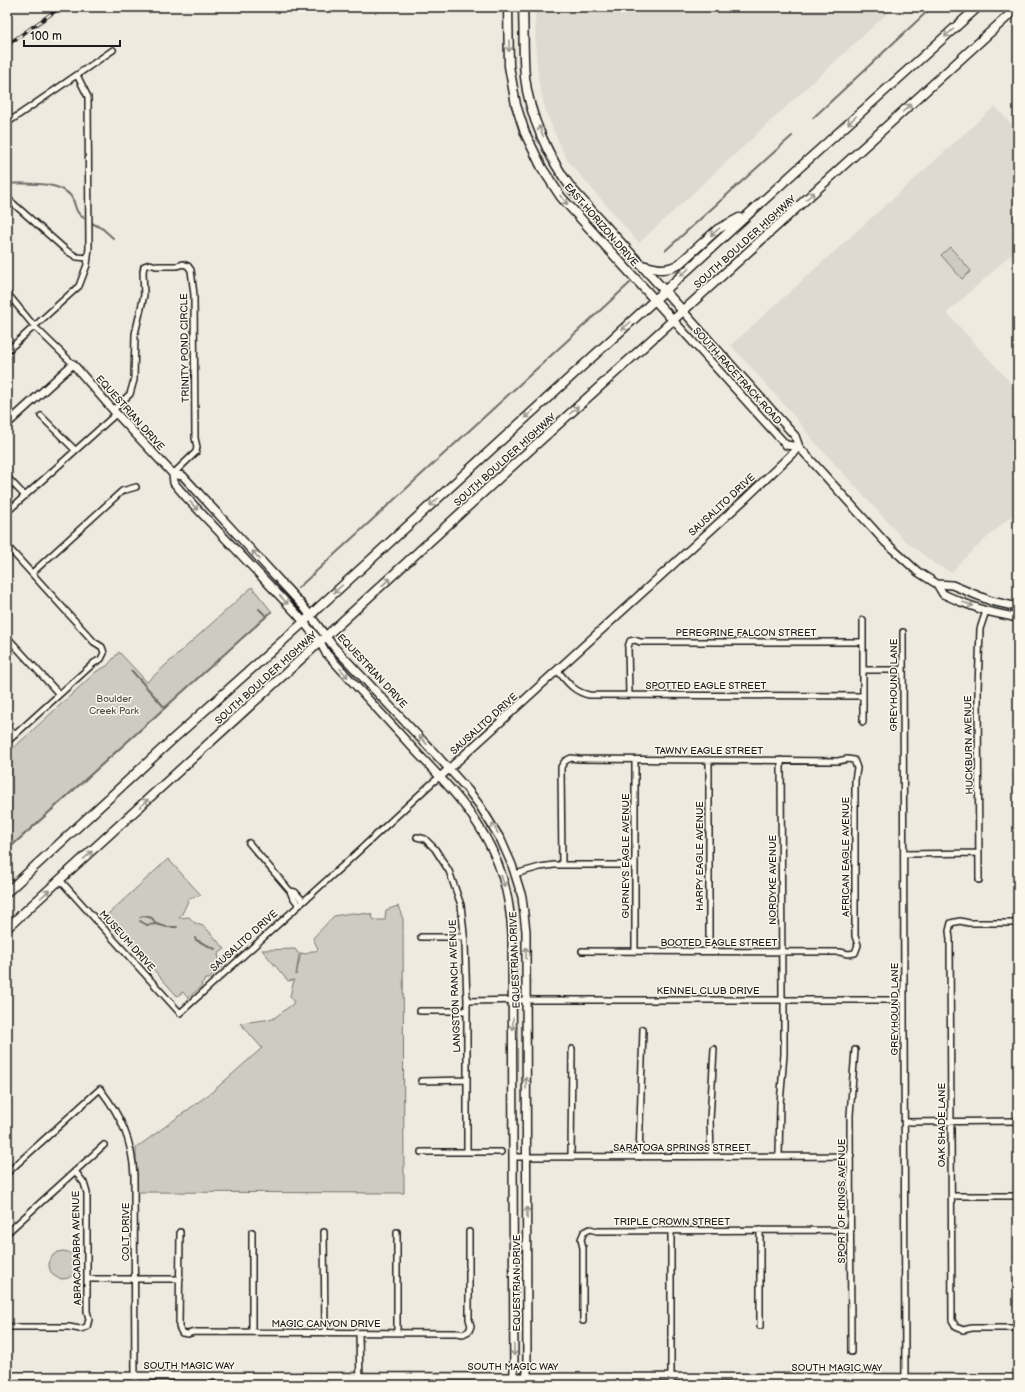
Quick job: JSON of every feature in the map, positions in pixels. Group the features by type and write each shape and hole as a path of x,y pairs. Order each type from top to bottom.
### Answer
{"main road":[{"name":"EAST HORIZON DRIVE","path":"508,7 509,66 516,105 528,140 561,197 664,310"},
{"name":"EAST HORIZON DRIVE","path":"523,7 525,79 536,119 562,176 572,189 674,301"},
{"name":"SOUTH BOULDER HIGHWAY","path":"7,892 304,622 749,213 978,7"},
{"name":"SOUTH BOULDER HIGHWAY","path":"7,928 1018,7"},
{"path":"509,66 524,64"},
{"path":"549,178 562,176"},
{"path":"642,265 663,269 671,268 679,264 718,229 749,213"},
{"name":"SOUTH RACETRACK ROAD","path":"674,301 683,311"},
{"name":"SOUTH RACETRACK ROAD","path":"664,310 673,320"}],"street":[{"path":"7,123 113,50"},
{"path":"7,351 79,286 87,265 88,96 77,75"},
{"path":"7,198 67,251 77,257 88,258"},
{"name":"TRINITY POND CIRCLE","path":"115,412 127,398 134,384 135,334 142,304 144,266 150,264 156,266 177,266 183,264 188,266 191,270 194,295 196,452 173,474"},
{"path":"7,294 34,326 73,364 7,424"},
{"name":"SOUTH RACETRACK ROAD","path":"683,311 795,436 799,447 885,542 918,572 936,584 943,594 986,611 1018,618"},
{"name":"SOUTH RACETRACK ROAD","path":"673,320 786,445 799,447"},
{"name":"EQUESTRIAN DRIVE","path":"73,364 115,412 173,474 183,476 311,615 334,647 468,790 492,823 501,840 515,874 522,898 525,924 527,1381"},
{"path":"7,512 115,412"},
{"path":"41,416 75,450"},
{"name":"SAUSALITO DRIVE","path":"180,1013 433,782 558,671 745,499 799,447"},
{"name":"EQUESTRIAN DRIVE","path":"173,474 174,483 186,497 304,622 320,642 326,653 440,777 468,810 481,828 496,858 504,881 511,916 513,1000 514,1381"},
{"path":"7,477 25,496"},
{"path":"32,573 122,491 136,487"},
{"path":"7,546 94,642 102,647 104,653 101,659 94,663 7,742"},
{"name":"SOUTH RACETRACK ROAD","path":"936,584 952,585 991,601 1018,607"},
{"name":"HUCKBURN AVENUE","path":"979,880 978,688 980,629 986,611"},
{"path":"863,620 863,722"},
{"name":"GREYHOUND LANE","path":"903,632 905,1382"},
{"path":"7,637 59,694"},
{"name":"PEREGRINE FALCON STREET","path":"629,695 628,646 630,641 863,642"},
{"path":"863,670 903,670"},
{"name":"SPOTTED EAGLE STREET","path":"558,671 571,686 582,694 863,696"},
{"path":"7,726 15,735"},
{"name":"TAWNY EAGLE STREET","path":"562,865 562,767 565,761 571,758 579,760 854,760"},
{"name":"GURNEYS EAGLE AVENUE","path":"635,760 635,951"},
{"name":"HARPY EAGLE AVENUE","path":"709,760 709,952"},
{"name":"NORDYKE AVENUE","path":"779,1156 780,1104 784,1054 781,760"},
{"name":"AFRICAN EAGLE AVENUE","path":"854,760 857,768 855,780 855,936 858,945 855,953"},
{"name":"LANGSTON RANCH AVENUE","path":"417,836 425,839 434,849 448,871 461,905 467,1001 467,1152"},
{"path":"249,843 290,891 295,892 301,903"},
{"path":"904,854 979,853"},
{"path":"515,874 540,866 636,865"},
{"name":"MUSEUM DRIVE","path":"60,880 180,1013"},
{"name":"OAK SHADE LANE","path":"1018,923 969,923 960,921 952,923 949,930 952,1320 956,1327 963,1330 972,1328 1018,1328"},
{"path":"421,937 464,937"},
{"name":"BOOTED EAGLE STREET","path":"582,951 855,953"},
{"name":"KENNEL CLUB DRIVE","path":"467,1001 904,1000"},
{"path":"420,1011 467,1011"},
{"path":"639,1157 643,1029"},
{"path":"571,1157 572,1049"},
{"path":"710,1156 710,1120 714,1049"},
{"name":"SPORT OF KINGS AVENUE","path":"851,1352 850,1115 855,1050"},
{"path":"421,1081 467,1080"},
{"name":"COLT DRIVE","path":"7,1173 100,1089 117,1113 123,1125 133,1161 135,1201 135,1385"},
{"path":"904,1122 1018,1121"},
{"path":"7,1233 104,1145"},
{"path":"421,1152 501,1152"},
{"name":"SARATOGA SPRINGS STREET","path":"513,1157 851,1156"},
{"name":"ABRACADABRA AVENUE","path":"7,1327 69,1327 80,1329 86,1327 89,1319 86,1193 84,1184 75,1172"},
{"path":"952,1196 1018,1196"},
{"name":"TRIPLE CROWN STREET","path":"583,1321 583,1248 581,1239 584,1232 590,1229 597,1231 851,1230"},
{"path":"760,1230 760,1326"},
{"path":"671,1231 671,1381"},
{"path":"87,1280 180,1279 180,1232"},
{"path":"252,1232 252,1332"},
{"path":"324,1232 324,1332"},
{"path":"397,1232 397,1333"},
{"name":"MAGIC CANYON DRIVE","path":"180,1279 179,1327 182,1334 194,1332 463,1334 469,1332 471,1326 469,1319 469,1232"},
{"path":"359,1333 360,1385"},
{"name":"SOUTH MAGIC WAY","path":"7,1376 360,1376 514,1381 905,1382 1018,1378"}],"shaded area":[{"path":"535,7 894,7 639,243 567,160 556,136 546,112 539,84 536,55"},
{"path":"995,106 1018,132 1018,248 947,313 1018,391 1018,510 959,563 952,573 935,564 903,539 813,440 795,417 731,345"}],"green space":[{"path":"950,247 971,271 962,279 941,255"},
{"name":"Boulder Creek Park","path":"252,587 272,612 7,851 7,754 97,671 107,666 119,652 147,682"},
{"path":"168,859 201,895 189,899 179,918 189,917 195,923 205,927 225,949 218,954 219,959 225,958 227,963 209,979 206,979 201,984 202,986 188,998 183,992 177,996 106,916"},
{"path":"398,906 403,919 404,1193 136,1192 136,1148 212,1092 262,1048 240,1023 273,1019 294,1003 290,996 294,980 288,981 262,950 295,949 299,954 296,975 301,953 306,954 318,949 313,938 334,916 351,913 371,914 374,920 385,920 386,910"},
{"path":"63,1251 73,1255 77,1265 73,1275 63,1279 53,1275 49,1265 53,1255"}],"waterway":[{"path":"813,118 932,7"},
{"path":"666,250 792,136"},
{"path":"7,183 49,185 64,190 70,195 74,201 78,213 84,218"},
{"path":"90,222 103,229 113,238"},
{"path":"298,588 630,283"},
{"path":"259,609 266,616"},
{"path":"7,850 271,612"},
{"path":"131,671 165,708"},
{"path":"140,917 144,916 152,918 156,924"},
{"path":"140,921 147,925 156,924 167,927 177,927"},
{"path":"195,938 196,940 215,949"}],"railway":[{"path":"7,45 61,7"}]}
